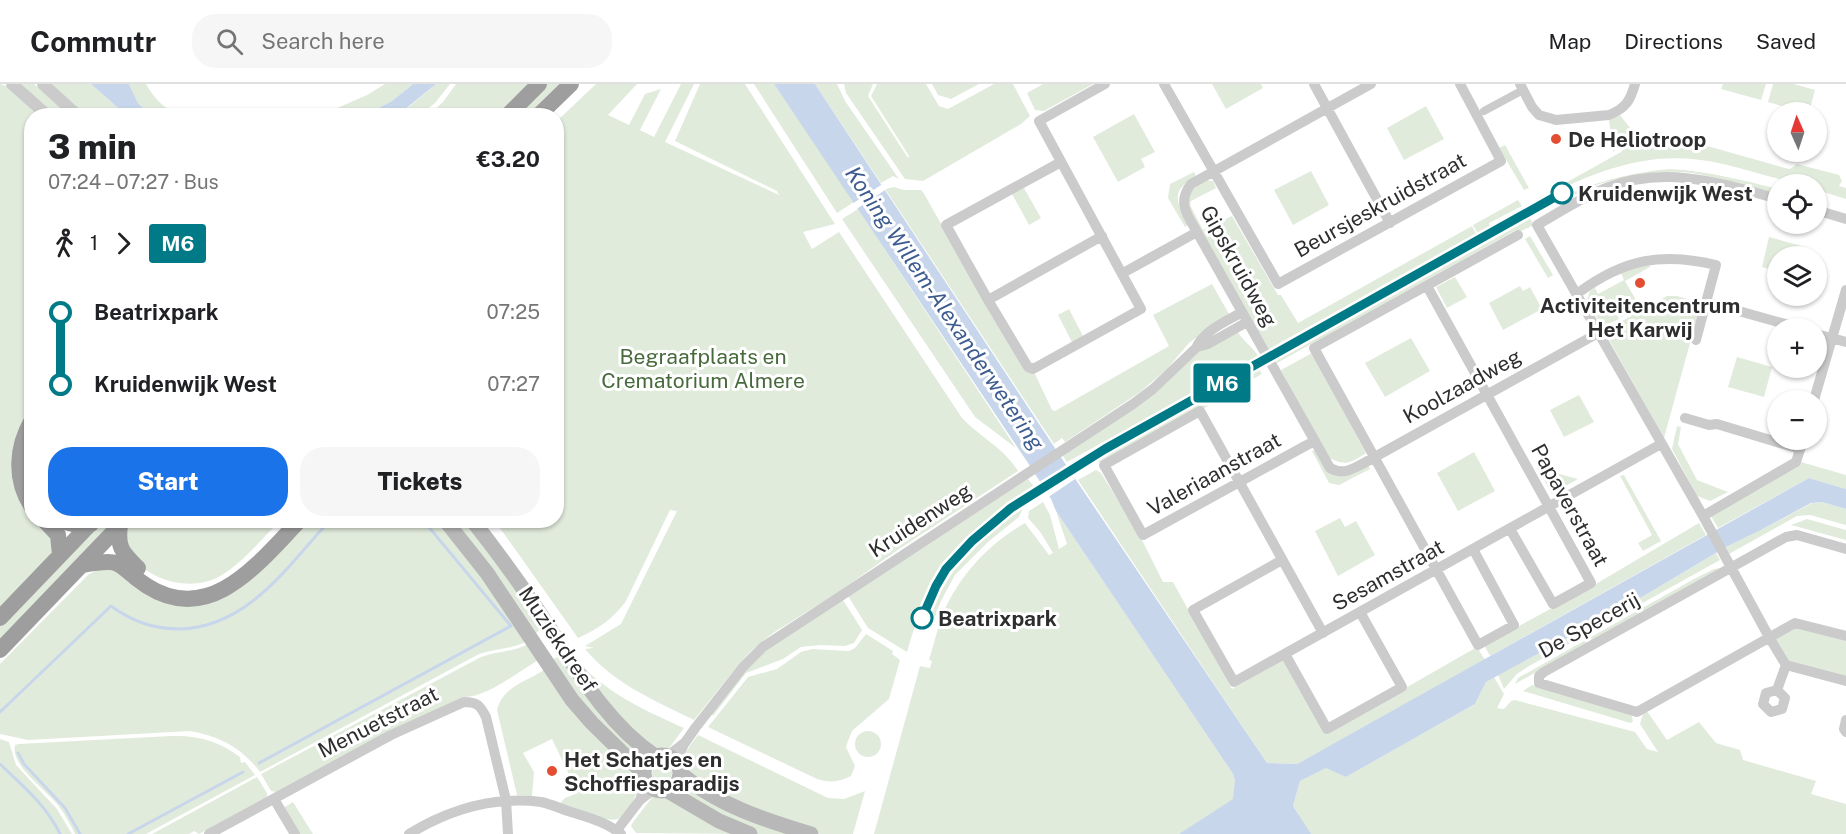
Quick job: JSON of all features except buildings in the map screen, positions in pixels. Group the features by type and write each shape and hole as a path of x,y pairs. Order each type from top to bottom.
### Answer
{"highway":[{"path":"515,108 539,84"},
{"path":"546,108 571,84"},
{"path":"24,435 19,453 19,470 24,491"},
{"path":"51,528 60,540 60,555"},
{"path":"0,618 87,528"},
{"path":"0,650 117,528"},
{"path":"121,528 119,546 142,572 162,584 186,589 211,586 227,579 278,528"},
{"path":"82,565 113,561 125,567 142,583 162,594 194,599 227,589 250,572 292,528"}],"main road":[{"name":"Muziekdreef","path":"451,528 487,573 572,700 592,723 652,784 719,821 750,834"},
{"name":"Muziekdreef","path":"477,528 500,556 570,661 610,714 670,762 692,784 725,803 773,823 811,834"},
{"path":"670,762 676,784 652,784 646,763 670,762"}],"street":[{"path":"12,84 39,108"},
{"path":"43,84 69,108"},
{"path":"1061,162 946,225 1028,367 1033,369 1141,309 1039,121 1105,84"},
{"path":"1164,84 1214,171"},
{"path":"1314,84 1390,223"},
{"name":"Gipskruidweg","path":"1267,358 1184,208 1184,195 1191,184 1371,84"},
{"name":"Beursjeskruidstraat","path":"1278,284 1501,161 1460,84"},
{"path":"1484,111 1520,89 1539,115 1556,120 1609,115 1624,108 1630,102 1635,84"},
{"name":"Gipskruidweg","path":"1214,171 1278,284"},
{"path":"1767,196 1691,177 1653,177 1606,188 1537,225 1578,293 1768,637 1786,665 1846,681"},
{"path":"1827,213 1846,219"},
{"path":"1123,273 1197,232"},
{"path":"1473,549 1514,625 1478,645 1314,348 1518,235"},
{"path":"988,300 1102,236"},
{"path":"1578,293 1626,266 1647,260 1677,258 1716,265 1696,340"},
{"name":"Papaverstraat","path":"1427,286 1591,583 1553,604 1510,529"},
{"path":"1817,390 1846,290"},
{"path":"1707,302 1767,319"},
{"name":"Kruidenweg","path":"670,762 743,667 763,647 1147,394 1197,348 1200,340 1207,333 1244,317"},
{"name":"Koolzaadweg","path":"1267,358 1313,442 1330,468 1347,472 1600,332"},
{"path":"1827,336 1846,342"},
{"name":"Sesamstraat","path":"1200,411 1323,633 1661,444"},
{"name":"Valeriaanstraat","path":"1200,411 1104,465 1143,535 1313,442"},
{"path":"1685,418 1767,436"},
{"path":"1703,516 1796,462 1800,450"},
{"name":"De Specerij","path":"1846,549 1797,535 1786,537 1544,672 1539,676 1539,683 1637,712 1795,623 1846,636"},
{"path":"1282,560 1193,610 1234,682 1323,633"},
{"path":"1285,654 1327,729 1346,719 1402,687 1360,612"},
{"path":"1777,690 1786,665"},
{"name":"Menuetstraat","path":"209,834 391,735 464,702 481,705 506,800"},
{"path":"1846,720 1844,729 1846,732"},
{"path":"409,834 447,813 475,804 506,800 542,802 606,823 619,832 652,784"},
{"path":"274,799 296,834"},
{"path":"506,800 508,834"},
{"path":"602,834 606,823"}],"green space":[{"path":"0,84 16,92 33,108 24,108 24,425 18,437 24,471 24,528 47,528 51,534 53,547 44,564 0,608"},
{"path":"18,84 34,84 63,108 47,108"},
{"path":"51,84 91,84 118,108 77,108"},
{"path":"129,84 146,84 166,108 143,108"},
{"path":"385,84 413,84 392,101 378,108 337,108"},
{"path":"436,84 450,84 429,108 408,108"},
{"path":"456,84 530,84 504,108 437,108"},
{"path":"545,84 563,84 537,108 520,108"},
{"name":"Begraafplaats en Crematorium Almere","path":"596,84 637,84 608,115 629,125 645,94 661,89 640,130 654,137 681,84 694,84 665,142 779,195 777,191 675,141 700,84 745,84 835,224 803,232 812,249 839,232 962,418 999,449 1018,471 899,549 837,593 773,633 739,664 694,720 622,682 585,649 594,648 585,646 621,624 677,511 670,510 626,601 605,623 578,638 500,528 564,528 564,114"},
{"path":"754,84 774,84 854,202 837,213"},
{"path":"815,84 837,84 845,101 899,179 893,176 881,183"},
{"path":"844,84 873,84 868,96 908,158 909,156 871,96 877,84 926,84 939,106 948,109 994,84 1013,84 1030,116 1021,124 923,181 905,179 846,93"},
{"path":"932,84 979,84 951,99 938,95"},
{"path":"1043,84 1093,84 1044,111 1035,110 1027,93"},
{"path":"1212,84 1261,84 1263,88 1226,109"},
{"path":"1723,84 1766,84 1761,100 1721,89"},
{"path":"1773,84 1794,84 1815,90 1812,102 1768,102"},
{"path":"1426,106 1444,139 1404,160 1387,128"},
{"path":"1134,114 1155,152 1141,159 1145,167 1118,182 1093,137"},
{"path":"1620,115 1630,128 1628,138 1613,152 1609,120"},
{"path":"1661,133 1785,168 1790,169 1797,164 1839,175 1842,181 1839,186 1846,188 1846,199 1827,193 1827,174 1767,174 1767,176 1723,164 1697,159 1673,158 1649,160 1603,171 1535,202 1621,152 1630,140 1656,147"},
{"path":"1505,145 1529,188 1524,190 1499,148"},
{"path":"1670,169 1711,174 1767,186 1767,192 1703,175 1675,172 1632,176 1599,184 1576,195 1574,192 1598,183 1645,172"},
{"path":"1311,171 1329,205 1293,225 1274,190"},
{"path":"1194,172 1196,176 1182,187 1178,197 1178,203 1188,225 1185,227 1168,198 1170,184"},
{"path":"1205,180 1213,181 1216,188 1191,201 1190,205 1203,230 1232,216 1278,295 1281,295 1298,323 1472,226 1476,234 1267,351 1187,205 1192,190"},
{"path":"894,187 923,192 1025,371 1035,374 1052,410 1055,411 1169,346 1153,315 1212,284 1229,314 1189,343 1167,369 1140,392 1065,442 1062,438 1054,444 885,189"},
{"path":"1024,188 1041,218 1029,225 1012,194"},
{"path":"1518,200 1522,206 1489,223 1490,227 1478,234 1473,225"},
{"path":"858,209 1016,448 975,417 842,219"},
{"path":"1529,217 1534,225 1519,232 1516,230 1277,363 1275,358"},
{"path":"1530,236 1553,275 1548,278 1525,239"},
{"path":"1769,237 1801,246 1767,246 1767,268 1762,267"},
{"path":"1647,263 1650,267 1625,281 1640,307 1621,317 1619,313 1617,314 1619,319 1602,327 1587,300 1590,291 1595,288 1598,294 1624,280 1621,273"},
{"path":"1455,277 1467,297 1447,308 1436,287"},
{"path":"1520,286 1523,291 1530,287 1542,309 1503,330 1489,303"},
{"path":"1667,296 1677,296 1701,303 1664,438 1604,331"},
{"path":"1069,309 1084,338 1073,344 1058,315"},
{"path":"1237,331 1259,357 1067,462 1063,456 1195,354"},
{"path":"1411,338 1430,371 1385,397 1365,363"},
{"path":"1312,353 1366,453 1351,461 1343,463 1327,457 1281,370"},
{"path":"1737,357 1767,366 1767,378 1769,378 1764,397 1728,387"},
{"path":"1259,369 1262,374 1209,403 1208,406 1102,462 1088,463"},
{"path":"1579,395 1594,422 1564,437 1550,410"},
{"path":"1677,426 1681,427 1678,444 1697,480 1728,492 1710,501 1697,496 1672,449"},
{"path":"1315,450 1327,470 1368,465 1370,469 1339,485 1329,483 1312,451"},
{"path":"1474,452 1495,491 1458,511 1437,473"},
{"path":"1801,462 1846,475 1846,489 1809,478 1718,528 1711,516"},
{"path":"1537,468 1578,479 1552,494"},
{"path":"1096,470 1101,473 1139,534 1163,582 1173,582 1232,689 1284,659 1327,733 1477,647 1485,660 1297,764 1267,763 1078,480"},
{"path":"1624,475 1661,541 1643,551 1638,543 1652,535 1620,476"},
{"path":"1028,479 1035,488 982,524 946,564 923,605 907,652 868,628 848,596"},
{"name":"Beatrixpark","path":"1043,502 1050,515 1059,549 1067,544 1056,511 1233,774 1234,799 1256,834 874,834 920,666 930,668 932,661 929,660 938,629 951,597 968,572 988,550 1025,523 1049,555 1053,553 1041,533 1028,518 1029,511"},
{"path":"1822,502 1846,509 1846,525 1810,515 1797,516 1729,554 1726,547 1812,503"},
{"path":"1023,508 1019,517 988,542 955,575 934,619 928,619 946,583 966,556 991,532"},
{"path":"1340,518 1345,527 1356,521 1375,555 1338,576 1315,531"},
{"path":"1807,519 1846,530 1846,540 1791,525"},
{"path":"1699,523 1706,535 1490,656 1484,645 1589,588"},
{"path":"93,528 111,528 0,643 0,623"},
{"path":"126,528 273,528 230,570 211,580 187,584 163,579 142,567 128,549 123,532"},
{"path":"296,528 442,528 455,543 466,550 527,641 516,646 479,654 260,772 246,756 230,744 190,731 28,740 0,734 0,664 89,574 104,567 197,603"},
{"path":"458,528 472,528 542,628 536,633"},
{"path":"1716,553 1720,560 1529,666 1517,674 1504,689 1498,675 1642,597"},
{"path":"1720,568 1515,684 1518,678 1694,579"},
{"path":"843,600 862,630 854,643 845,646 801,647 783,659 746,673 713,716 711,714 754,659"},
{"path":"1797,627 1846,641 1846,678 1790,662 1776,639"},
{"path":"866,634 893,651 892,654 900,660 889,699 852,731 846,747 855,766 851,776 834,781 817,779 708,727 748,677 777,669 801,652 812,649 849,651 855,648"},
{"path":"530,643 540,659 493,688 464,697 277,792 271,791 261,774 481,657"},
{"path":"559,656 647,754 639,764 576,694 552,660"},
{"path":"577,660 588,672 613,691 684,728 667,751 656,750 612,710"},
{"path":"544,670 641,780 641,785 632,803 620,818 615,820 599,818 560,803 565,798 578,793 552,739 523,753 534,772 532,796 517,795 497,710 504,695 516,685"},
{"path":"1494,677 1504,694 1497,708 1504,709 1515,700 1635,732 1647,749 1658,752 1640,724 1643,714 1647,711 1667,740 1699,722 1716,743 1740,750 1743,760 1816,781 1811,794 1846,804 1846,834 1267,834 1299,815 1293,806 1300,781 1327,767 1346,777 1475,704 1486,682"},
{"path":"1532,685 1631,713 1633,721 1627,722 1523,691"},
{"path":"868,731 877,735 881,744 877,753 868,757 859,753 855,744 859,735"},
{"path":"698,735 828,798 844,799 865,791 853,834 821,834 779,822 730,802 685,772 684,757"},
{"path":"171,736 199,738 216,743 240,757 241,763 245,762 255,775 146,834 75,834 61,808 23,769 15,753 15,745 19,744"},
{"path":"0,739 9,742 16,765 57,809 72,834 0,834"},
{"path":"658,763 666,763 672,769 672,777 666,783 658,783 652,777 652,769"},
{"path":"257,777 267,797 199,834 194,831 189,834 152,834"},
{"path":"688,787 806,834 758,834 729,823 684,796"},
{"path":"662,793 744,834 636,833 631,826 633,822 654,795"},
{"path":"293,802 313,834 299,834 283,808"}],"water":[{"path":"91,84 129,84 143,108 118,108"},
{"path":"413,84 436,84 407,108 378,108 392,101"},
{"name":"Koning Willem-Alexanderwetering","path":"774,84 815,84 1076,480 1267,763 1297,764 1809,478 1846,489 1846,509 1822,502 1811,503 1726,547 1642,597 1486,682 1475,704 1346,777 1326,768 1300,781 1293,806 1311,834 1179,834 1233,799 1235,780 1233,774"}],"pier":[{"path":"884,183 888,188 855,210 852,204"},
{"path":"1069,464 1078,477 1047,498 1038,484"}],"waterway":[{"path":"0,712 111,606 144,624 170,629 204,626 226,618 265,591 323,528"},
{"path":"259,763 511,626 430,528"},
{"path":"18,753 24,764 65,808 80,834"},
{"path":"0,764 41,805 60,834"},
{"path":"128,834 243,772"}],"bus line":[{"name":"M6","path":"922,618 946,569 972,541 1011,508 1105,449 1562,193"}],"place":[{"name":"De Heliotroop","path":"1556,139"},
{"name":"Kruidenwijk West","path":"1562,193"},
{"name":"Activiteitencentrum Het Karwij","path":"1640,283"},
{"name":"Beatrixpark","path":"922,618"},
{"name":"Het Schatjes en Schoffiesparadijs","path":"552,771"}]}
